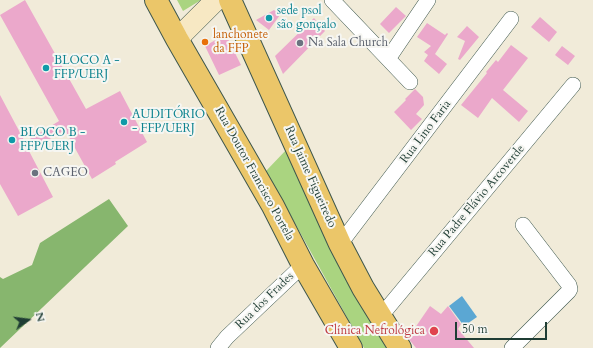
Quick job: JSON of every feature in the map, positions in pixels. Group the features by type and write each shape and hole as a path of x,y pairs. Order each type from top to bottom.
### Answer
{"main road":[{"name":"Rua Doutor Francisco Portela","path":"156,0 273,206 303,265 351,348"},
{"name":"Rua Jaime Figueiredo","path":"230,0 340,244 363,288 400,348"}],"street":[{"path":"177,39 216,0"},
{"path":"332,0 410,82"},
{"path":"388,59 428,0"},
{"name":"Rua Lino Faria","path":"340,244 511,19"},
{"name":"Rua Padre Flávio Arcoverde","path":"380,317 573,85"},
{"path":"512,348 570,289 569,285 523,225"},
{"name":"Rua dos Frades","path":"226,344 303,265"}],"green space":[{"path":"177,0 201,0 183,11"},
{"path":"287,149 393,348 364,348 266,171"},
{"path":"109,199 128,226 0,348 0,277 3,279 32,265 40,243"}],"water":[{"path":"462,296 477,317 464,326 449,306"}],"building":[{"path":"25,0 86,109 120,91 147,142 115,162 116,164 92,179 65,130 29,151 53,197 18,216 0,184 0,95 25,142 59,121 0,15"},
{"path":"396,7 406,16 389,33 380,24"},
{"name":"sede psol são gonçalo","path":"274,10 280,15 269,30 256,20"},
{"path":"540,17 557,32 549,42 531,27"},
{"name":"Na Sala Church","path":"314,18 325,31 283,74 275,56"},
{"path":"427,23 445,35 447,33 448,34 435,54 447,64 439,74 424,61 428,55 424,52 431,46 417,37"},
{"path":"467,26 479,37 460,60 458,59 465,41 457,37"},
{"path":"227,37 241,65 219,75 205,46 219,38 221,40"},
{"path":"511,45 528,58 503,90 528,111 519,122 492,98 478,118 461,105 496,60 498,62"},
{"path":"562,46 575,56 568,65 555,55"},
{"path":"415,89 423,97 424,105 416,114 422,119 411,130 394,112"},
{"name":"Clínica Nefrológica","path":"430,306 441,314 448,306 461,324 458,329 474,348 416,348 408,338"}],"place":[{"name":"sede psol são gonçalo","path":"269,18"},
{"name":"lanchonete da FFP","path":"205,42"},
{"name":"Na Sala Church","path":"300,43"},
{"name":"BLOCO A - FFP/UERJ","path":"46,68"},
{"name":"AUDITÓRIO - FFP/UERJ","path":"124,122"},
{"name":"BLOCO B - FFP/UERJ","path":"12,140"},
{"name":"CAGEO","path":"35,173"},
{"name":"Clínica Nefrológica","path":"434,331"}]}
